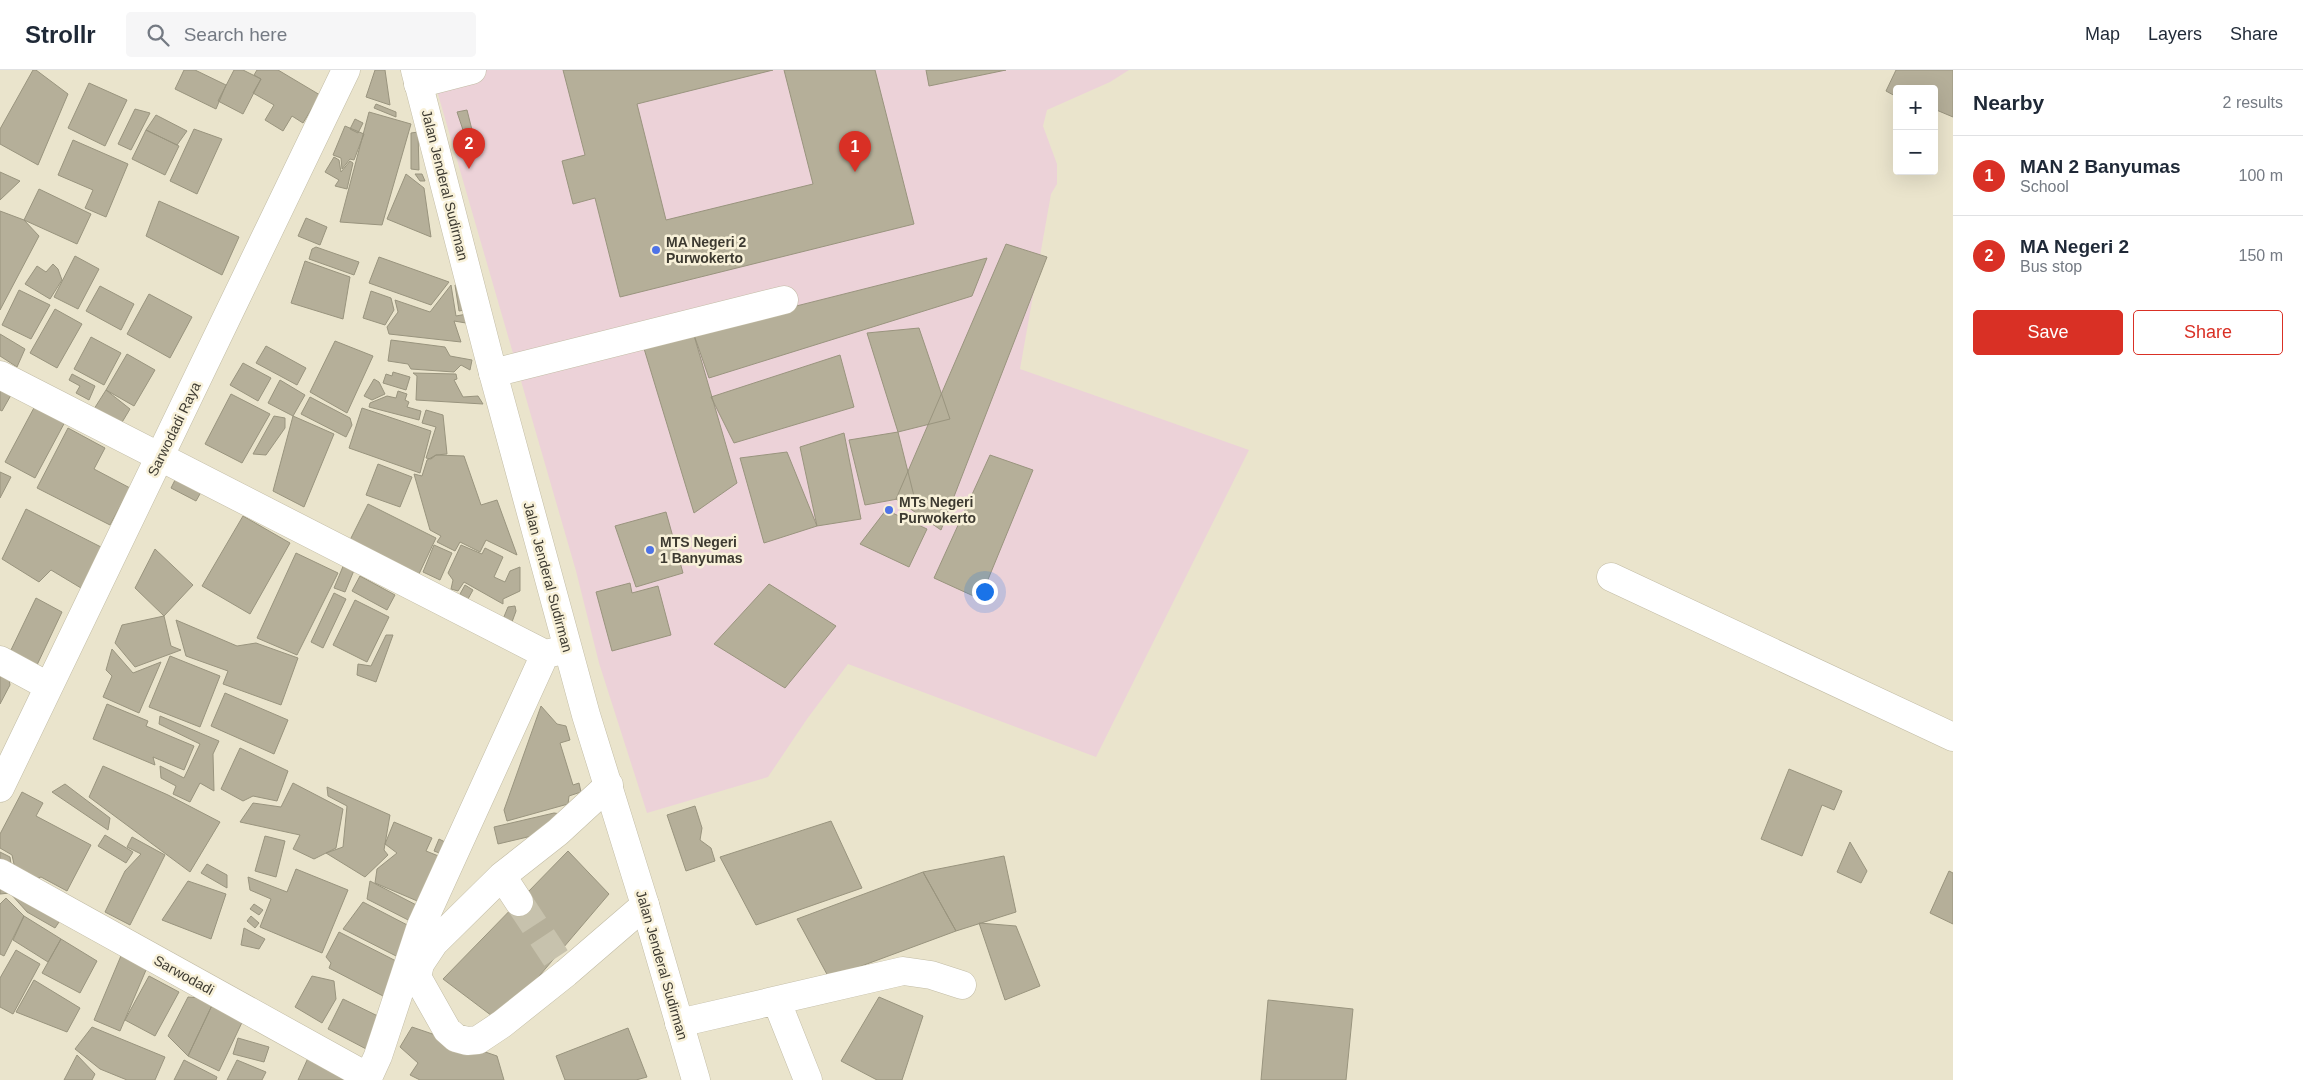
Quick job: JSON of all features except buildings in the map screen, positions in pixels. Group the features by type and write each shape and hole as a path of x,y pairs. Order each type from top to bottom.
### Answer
{"street":[{"name":"Sarwodadi Raya","path":"0,788 346,70"},
{"path":"417,77 472,70"},
{"name":"Jalan Jenderal Sudirman","path":"417,77 493,373 557,652 586,715 609,785 696,1080"},
{"path":"493,373 784,300"},
{"path":"0,375 161,457 557,652 421,926 378,1056 368,1079"},
{"path":"1611,577 1953,737"},
{"path":"0,660 48,686"},
{"path":"609,785 558,832 502,876 434,943 420,964 417,977 447,1030 456,1038 467,1042 478,1040 502,1024 561,965 645,905"},
{"name":"Sarwodadi","path":"0,872 368,1079"},
{"path":"502,876 519,902"},
{"path":"679,1023 903,971 931,975 962,985"},
{"path":"776,1002 808,1080"}],"shaded area":[{"name":"MTs Negeri Purwokerto","path":"431,70 1129,70 1110,82 1047,110 1043,126 1057,164 1057,184 1051,194 1020,369 1249,450 1096,757 848,664 807,719 768,777 647,813 599,663 576,571"}],"tunnel":[{"path":"519,902 556,958"}],"place":[{"name":"MA Negeri 2","path":"469,169"},
{"name":"MAN 2 Banyumas","path":"855,172"},
{"name":"MA Negeri 2 Purwokerto","path":"656,250"},
{"name":"MTs Negeri Purwokerto","path":"889,510"},
{"name":"MTS Negeri 1 Banyumas","path":"650,550"}]}
